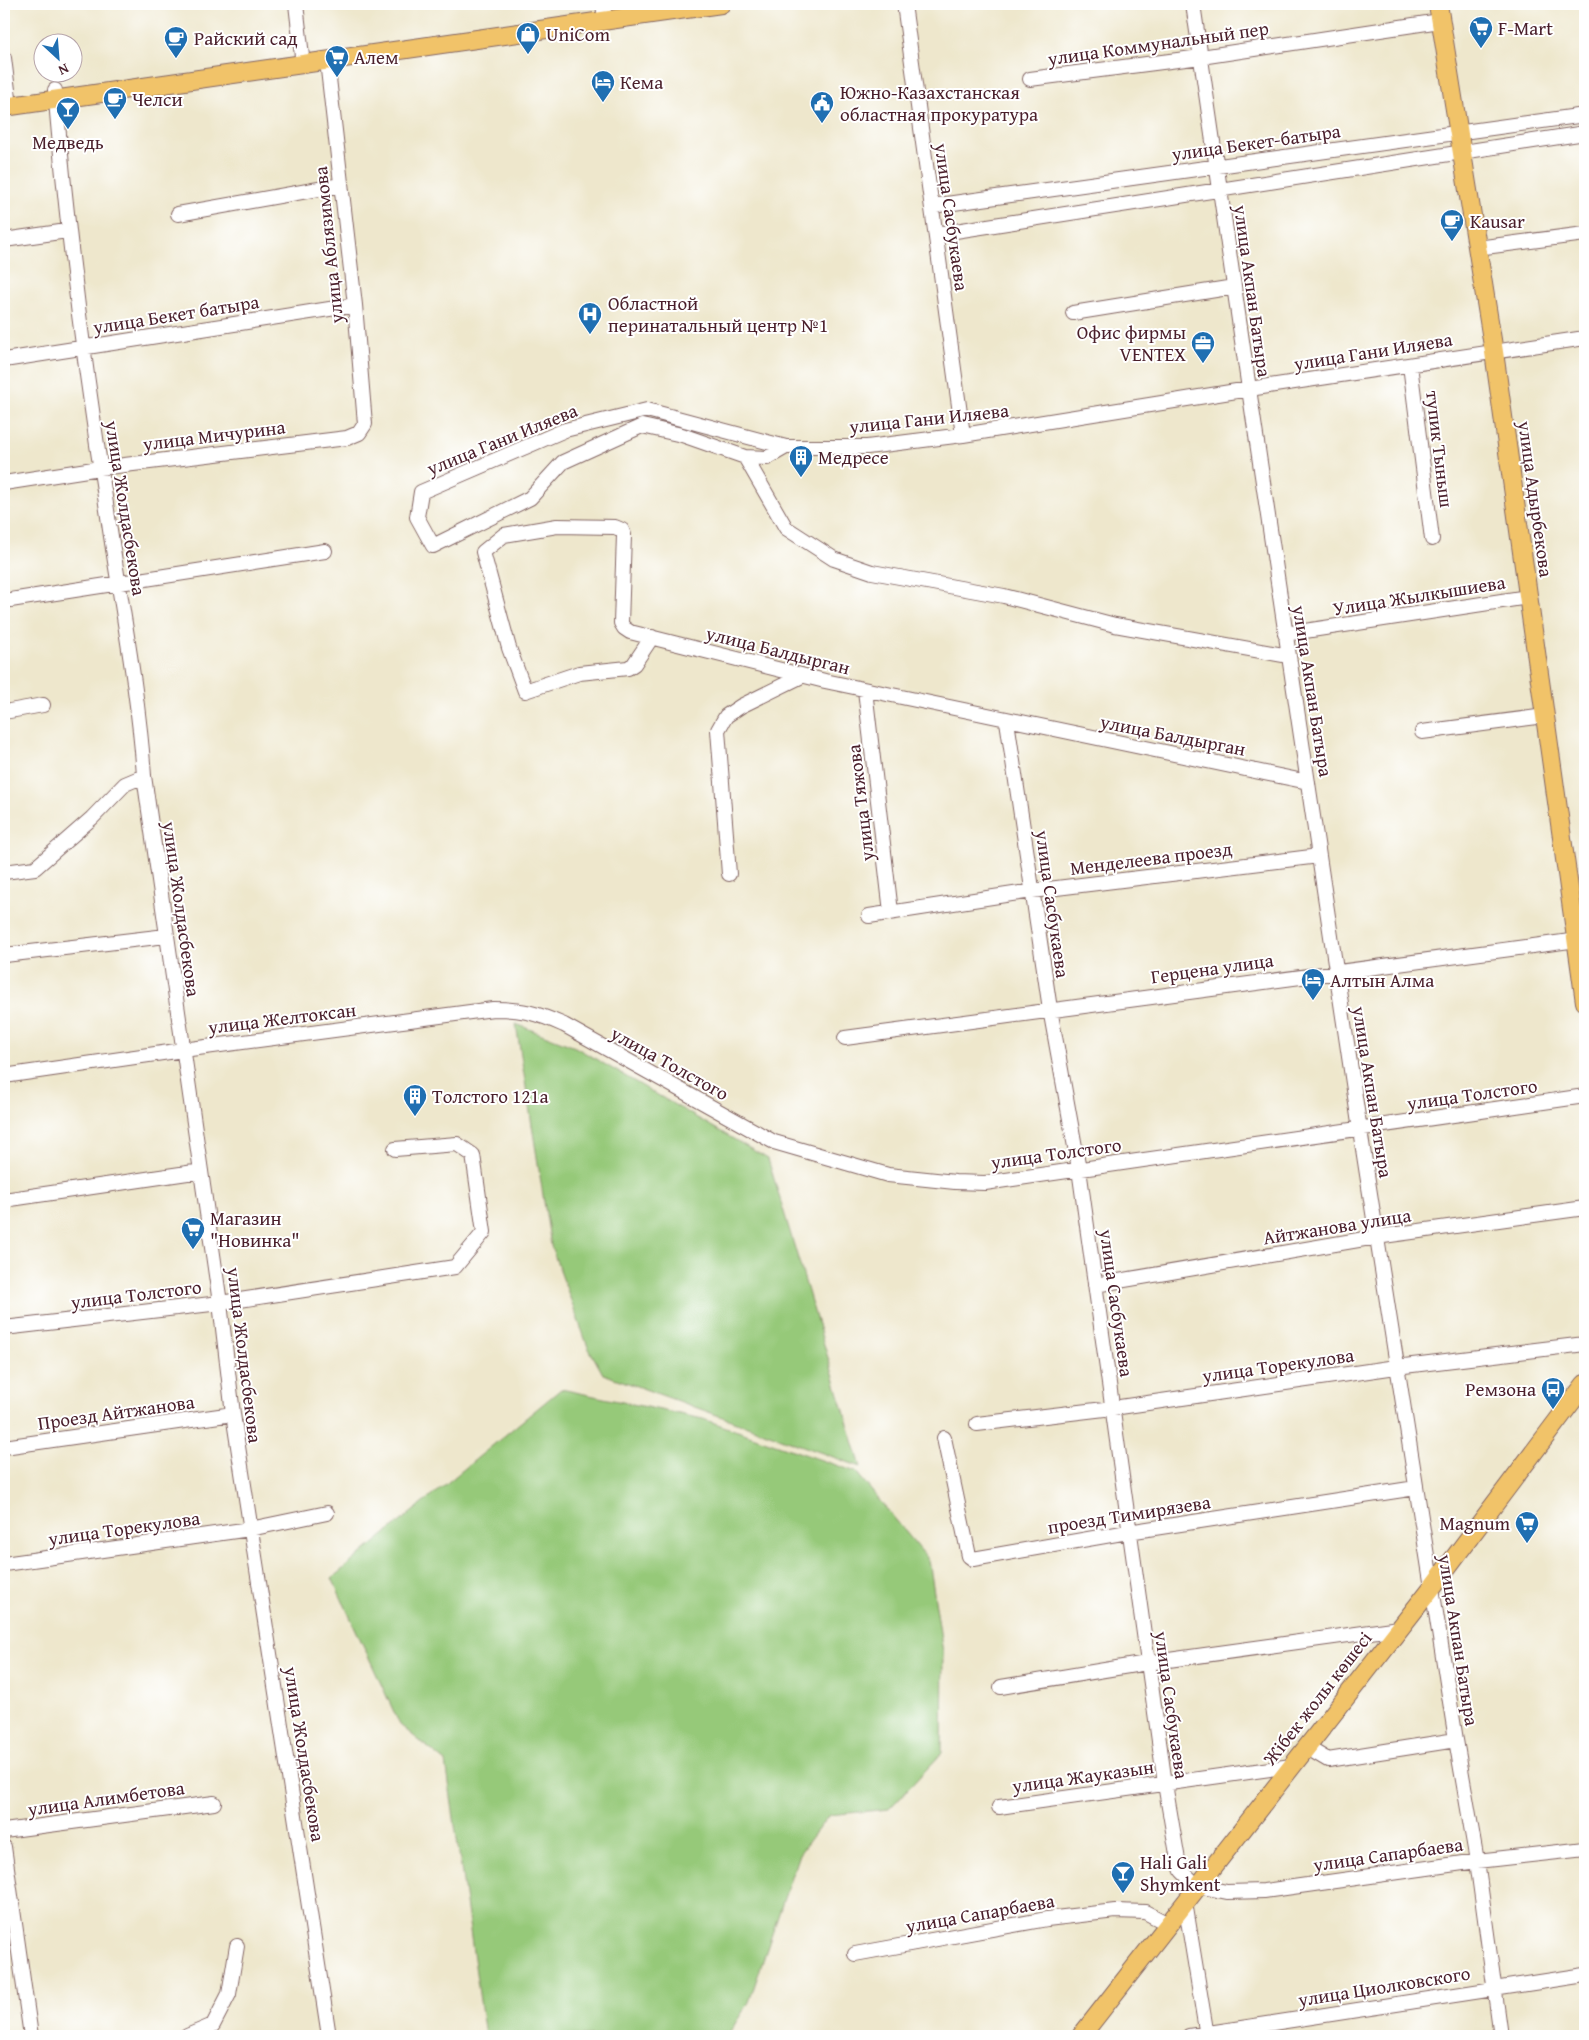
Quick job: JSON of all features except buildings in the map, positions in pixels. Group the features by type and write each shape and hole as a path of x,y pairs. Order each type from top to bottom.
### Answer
{"main road":[{"path":"9,100 303,61 604,12 665,4"},
{"path":"303,61 327,61 604,12 721,4"},
{"name":"улица Адырбекова","path":"1439,12 1494,352 1545,716 1581,940 1585,1002"},
{"name":"Жібек жолы көшесі","path":"1081,2036 1433,1586 1585,1384"}],"street":[{"path":"296,4 303,61"},
{"name":"улица Сасбукаева","path":"904,4 963,435"},
{"name":"улица Акпан Батыра","path":"1193,4 1248,389 1376,1237 1477,1861 1501,2036"},
{"name":"улица Коммунальный пер","path":"1030,79 1201,57 1439,12"},
{"path":"4,58 9,100"},
{"name":"улица Аблязимова","path":"327,61 355,305 365,424"},
{"name":"улица Жолдасбекова","path":"56,95 67,231 83,348 117,582 140,713 144,776 220,1303 233,1414 329,2036"},
{"name":"улица Бекет-батыра","path":"932,206 1585,115"},
{"path":"936,234 1585,133"},
{"path":"178,214 341,185"},
{"path":"4,240 67,231"},
{"path":"1476,248 1585,234"},
{"path":"1073,313 1234,287"},
{"name":"улица Бекет батыра","path":"4,360 355,305"},
{"name":"улица Гани Иляева","path":"741,455 682,434 642,426 563,462 530,498 433,546 417,517 421,492 565,430 647,410 786,447 867,448 963,435 1248,389 1585,338"},
{"name":"тупик Тыныш","path":"1410,365 1432,539"},
{"name":"улица Мичурина","path":"4,483 100,468 347,438 359,433 365,424"},
{"path":"741,455 767,458 786,447"},
{"path":"741,455 786,528 834,559 872,572 1004,596 1115,625 1289,656"},
{"name":"улица Балдырган","path":"652,638 634,664 628,668 579,673 525,691 509,648 484,552 504,535 557,526 615,527 622,530 624,535 621,623 630,632 802,676 865,690 1308,782"},
{"path":"4,601 324,551"},
{"name":"Улица Жылкышиева","path":"1285,634 1528,597"},
{"path":"729,874 718,730 726,716 741,706 802,676"},
{"name":"улица Тяжова","path":"865,690 891,912"},
{"path":"4,712 43,705"},
{"path":"1422,732 1545,716"},
{"name":"улица Сасбукаева","path":"1007,721 1050,1009 1079,1169 1113,1408 1128,1532 1165,1784 1178,1860 1182,1871 1197,1886"},
{"path":"4,872 35,868 92,818 125,784 144,776"},
{"name":"Менделеева проезд","path":"869,916 1032,891 1319,856"},
{"path":"5,954 166,936"},
{"name":"Герцена улица","path":"845,1038 1050,1009 1581,940"},
{"name":"улица Желтоксан","path":"4,1076 493,1009 517,1009 536,1013 564,1025"},
{"name":"улица Толстого","path":"564,1025 774,1142 888,1175 955,1182 985,1182 1360,1130 1585,1096"},
{"name":"улица Толстого","path":"4,1328 220,1303 455,1267 484,1232 473,1155 457,1144 396,1149"},
{"path":"4,1200 201,1171"},
{"name":"Айтжанова улица","path":"1095,1285 1376,1237 1585,1208"},
{"name":"улица Торекулова","path":"977,1424 1113,1408 1396,1367 1585,1344"},
{"name":"Проезд Айтжанова","path":"4,1447 233,1414"},
{"name":"проезд Тимирязева","path":"944,1438 970,1558 1416,1488"},
{"name":"улица Торекулова","path":"4,1564 250,1529 327,1513"},
{"path":"1001,1687 1147,1663 1399,1628"},
{"path":"1306,1747 1328,1760 1456,1740"},
{"name":"улица Жауказын","path":"999,1807 1291,1766"},
{"name":"улица Алимбетова","path":"4,1831 214,1803"},
{"path":"4,1848 31,2036"},
{"name":"улица Сапарбаева","path":"1197,1886 1227,1892 1264,1891 1477,1861 1585,1849"},
{"path":"1185,1902 1207,2035"},
{"name":"улица Сапарбаева","path":"855,1954 1047,1919 1115,1911 1145,1912 1168,1924"},
{"path":"187,2036 213,2025 229,1994 237,1946"},
{"name":"улица Циолковского","path":"1189,2036 1207,2035 1585,1975"}],"green space":[{"path":"516,1024 575,1047 768,1159 861,1467 603,1374 588,1347 551,1246"},
{"path":"561,1389 703,1419 856,1472 929,1560 943,1652 942,1753 889,1809 829,1815 799,1854 749,2002 727,2036 485,2036 446,1762 400,1725 332,1578"}],"place":[{"name":"F-Mart","path":"1481,49"},
{"name":"UniCom","path":"528,55"},
{"name":"Райский сад","path":"176,59"},
{"name":"Алем","path":"337,78"},
{"name":"Кема","path":"603,103"},
{"name":"Челси","path":"115,120"},
{"name":"Южно-Казахстанская областная прокуратура","path":"822,124"},
{"name":"Медведь","path":"68,130"},
{"name":"Kausar","path":"1452,242"},
{"name":"Областной перинатальный центр №1","path":"590,335"},
{"name":"Офис фирмы VENTEX","path":"1203,364"},
{"name":"Медресе","path":"801,478"},
{"name":"Алтын Алма","path":"1313,1001"},
{"name":"Толстого 121а","path":"415,1117"},
{"name":"Магазин \"Новинка\"","path":"193,1250"},
{"name":"Ремзона","path":"1553,1410"},
{"name":"Magnum","path":"1527,1544"},
{"name":"Hali Gali Shymkent","path":"1123,1894"}]}
